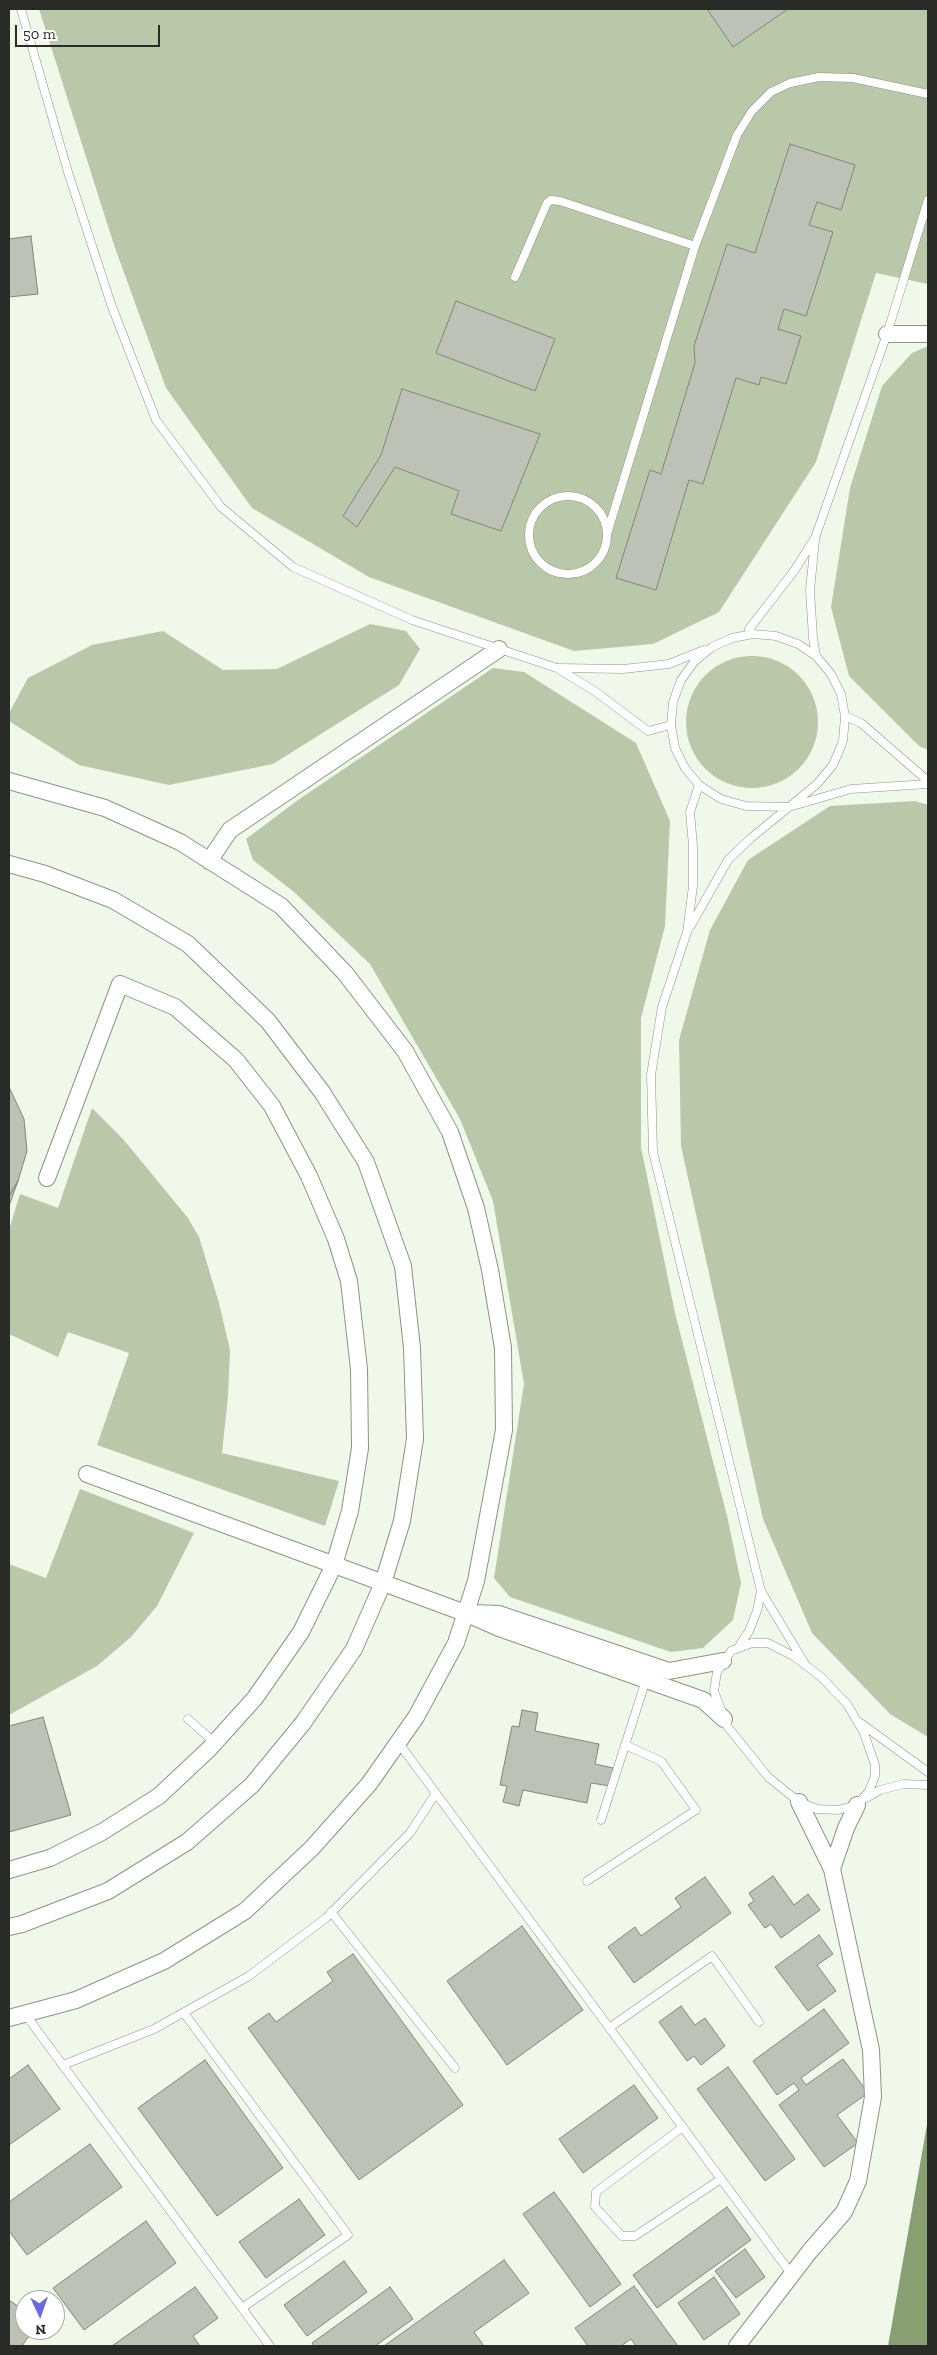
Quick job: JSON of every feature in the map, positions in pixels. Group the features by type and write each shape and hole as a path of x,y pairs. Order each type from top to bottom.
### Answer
{"street":[{"path":"887,334 928,334"},
{"path":"209,861 230,830 499,649"},
{"path":"9,772 35,788"},
{"path":"9,781 105,808 180,842 281,906 345,973 405,1051 450,1132 476,1208 490,1270 503,1348 504,1430 476,1582 456,1643 416,1717 369,1784 312,1848 245,1911 164,1961 76,2000 9,2018"},
{"path":"9,864 45,874 113,900 188,944 268,1021 322,1092 366,1162 403,1266 412,1348 415,1439 402,1521 383,1583 354,1649 303,1723 252,1785 187,1842 108,1890 22,1924 9,1927"},
{"path":"9,1870 50,1858 102,1832 160,1796 215,1743 255,1698 301,1632 334,1565 350,1511 360,1448 359,1370 349,1281 336,1239 309,1176 272,1106 236,1060 175,1007 120,984 47,1178"},
{"path":"87,1474 465,1613 499,1628 702,1700 724,1719"},
{"path":"465,1613 499,1614 669,1671 723,1661"},
{"path":"737,2346 844,2212 858,2181 873,2097 871,2050 832,1869 799,1802"},
{"path":"832,1869 846,1828 860,1803"}],"lane":[{"path":"21,9 68,172 111,304 156,420 221,507 293,567 412,620 557,668 596,692 648,731 671,725"},
{"path":"607,534 605,522 595,507 579,498 567,496 554,498 542,505 534,516 529,528 529,541 534,554 542,565 554,572 567,574 580,572 592,566 600,558 606,546 607,534 695,246 737,135 752,111 771,92 790,83 818,77 853,78 928,94"},
{"path":"515,277 547,203 551,200 560,201 695,246"},
{"path":"753,634 749,630 794,571 815,538 887,334 928,200"},
{"path":"815,538 810,590 812,638 816,656"},
{"path":"557,668 623,669 670,664 732,638 753,634 776,636 798,644 816,656 834,680 841,694 845,716 842,742 833,765 817,784 751,838 728,860 687,932"},
{"path":"712,647 694,662 681,680 673,702 671,725 675,748 685,768 700,785 721,799 746,806 789,807 851,789 928,782"},
{"path":"845,716 861,723 928,782"},
{"path":"700,785 690,812 693,846 693,886 687,932 662,1007 650,1075 653,1152 761,1590 805,1664"},
{"path":"738,1648 749,1632 757,1611 761,1590"},
{"path":"860,1803 869,1791 875,1776 875,1765 864,1733 847,1704 821,1677 805,1664 768,1643 752,1642 731,1651 723,1661 718,1672 714,1691 724,1719 738,1740 768,1776 799,1802 817,1809 838,1810 860,1803 880,1790 896,1786 928,1785"},
{"path":"601,1820 646,1680"},
{"path":"188,1719 215,1743"},
{"path":"856,1719 928,1772"},
{"path":"398,1742 792,2275"},
{"path":"587,1881 696,1810 661,1761 625,1745"},
{"path":"63,2065 154,2029 249,1976 331,1912 410,1833 436,1793"},
{"path":"331,1912 455,2068"},
{"path":"609,2028 712,1956 759,2022"},
{"path":"184,2013 348,2235 242,2308"},
{"path":"25,2014 270,2346"},
{"path":"683,2128 596,2192 596,2207 622,2236 635,2236 721,2179"}],"shaded area":[{"path":"39,9 928,9 928,284 876,273 816,462 719,612 653,644 574,651 369,577 252,508 166,388 114,245"},
{"path":"928,346 928,750 919,746 849,676 831,607 850,488 882,386 912,353"},
{"path":"370,624 406,631 420,649 399,685 273,764 169,785 79,765 9,721 9,713 28,678 92,645 163,631 223,670 277,669"},
{"path":"752,656 765,657 777,661 799,675 813,697 817,709 817,735 813,747 799,769 777,783 765,787 752,788 739,787 727,783 705,769 691,747 687,735 686,722 687,709 691,697 705,675 727,661 739,657"},
{"path":"493,668 524,672 636,743 670,821 665,926 641,1018 641,1147 675,1313 728,1520 741,1583 733,1620 703,1648 671,1652 510,1597 494,1578 524,1384 493,1201 460,1119 370,964 294,892 253,860 246,839 298,800"},
{"path":"915,801 928,805 928,1737 890,1714 812,1633 763,1519 681,1146 679,1040 710,930 748,860 830,806"},
{"path":"92,1108 123,1139 188,1218 199,1237 219,1303 230,1350 228,1396 222,1453 339,1481 325,1526 97,1445 129,1353 68,1332 58,1357 9,1334 9,1230 20,1194 58,1208"},
{"path":"80,1489 194,1533 157,1606 131,1637 97,1666 9,1715 9,1564 46,1578"},
{"path":"928,2119 928,2346 888,2346"}],"building":[{"path":"707,9 788,9 733,47"},
{"path":"790,144 855,165 841,210 817,202 809,225 833,232 806,316 784,309 778,329 801,336 786,384 761,377 759,385 736,378 703,484 689,480 656,590 616,578 650,470 661,474 695,363 694,346 727,244 755,253"},
{"path":"31,236 38,294 9,297 9,239"},
{"path":"456,301 555,339 535,391 436,353"},
{"path":"402,389 540,434 501,531 451,514 459,491 395,467 357,527 343,516 381,455"},
{"path":"9,1087 24,1119 27,1151 18,1181 9,1196"},
{"path":"18,1181 9,1206 9,1196"},
{"path":"522,1710 538,1713 535,1731 599,1744 595,1764 613,1768 610,1786 591,1783 587,1803 523,1790 519,1806 503,1802 507,1786 500,1785 512,1726 519,1727"},
{"path":"43,1717 71,1815 9,1832 9,1726"},
{"path":"773,1876 794,1905 808,1894 820,1910 781,1938 771,1924 765,1928 748,1905 754,1901 749,1893"},
{"path":"705,1877 731,1913 634,1983 608,1947 635,1927 641,1936 681,1907 675,1898"},
{"path":"522,1926 583,2010 507,2065 447,1981"},
{"path":"819,1935 833,1954 817,1965 836,1991 808,2011 775,1967"},
{"path":"353,1954 463,2105 359,2180 248,2028 269,2013 276,2022 333,1981 327,1972"},
{"path":"681,2006 695,2025 705,2018 725,2046 701,2065 694,2056 687,2061 659,2022"},
{"path":"824,2009 849,2043 801,2078 806,2085 843,2059 868,2093 837,2115 858,2143 824,2167 779,2105 799,2090 794,2083 777,2095 753,2061"},
{"path":"205,2060 283,2168 217,2216 138,2108"},
{"path":"28,2065 60,2109 9,2145 9,2079"},
{"path":"728,2067 795,2159 765,2181 697,2089"},
{"path":"634,2085 658,2118 583,2173 559,2139"},
{"path":"90,2144 122,2187 27,2255 9,2231 9,2202"},
{"path":"554,2192 621,2284 590,2307 523,2214"},
{"path":"299,2199 325,2235 266,2278 239,2242"},
{"path":"727,2207 751,2240 657,2308 633,2275"},
{"path":"146,2221 176,2263 84,2330 65,2304 65,2290 54,2290 53,2288"},
{"path":"745,2249 765,2277 736,2298 715,2271"},
{"path":"504,2260 529,2293 474,2332 484,2346 384,2346"},
{"path":"344,2261 367,2292 307,2336 284,2305"},
{"path":"714,2277 740,2314 704,2340 678,2303"},
{"path":"634,2286 678,2346 636,2346 631,2339 621,2346 588,2346 575,2328"},
{"path":"195,2287 218,2318 193,2336 200,2346 112,2346"},
{"path":"390,2287 413,2319 375,2346 314,2346 312,2343"},
{"path":"9,2300 15,2304 15,2340 26,2340 22,2346 9,2346"}]}
